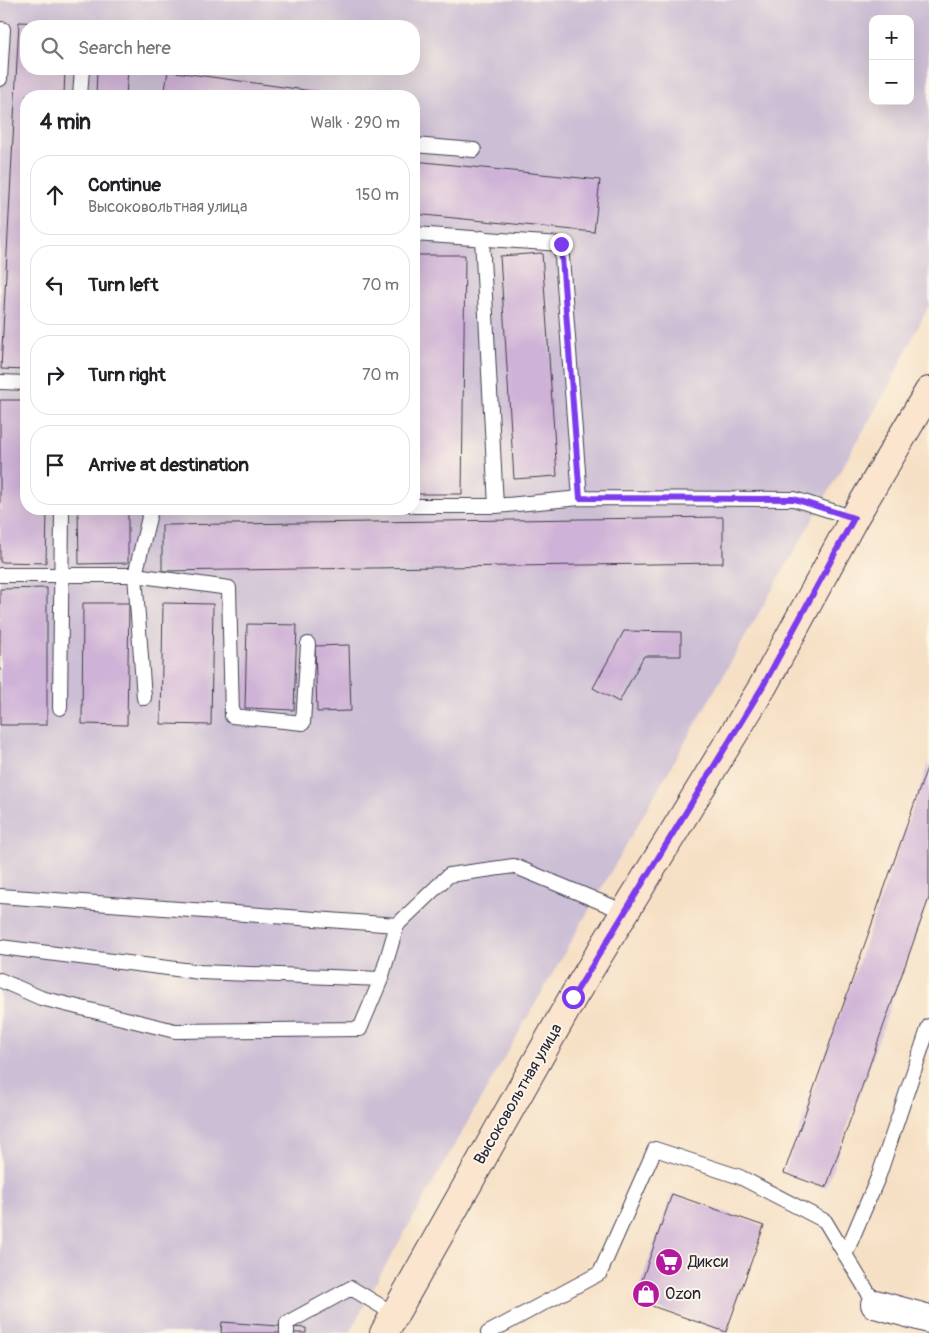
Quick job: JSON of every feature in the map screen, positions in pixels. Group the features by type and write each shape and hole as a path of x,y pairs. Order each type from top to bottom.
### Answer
{"main road":[{"name":"Высоковольтная улица","path":"389,1323 573,997 763,686 854,518 929,391"}],"street":[{"path":"875,1304 929,1319"}],"lane":[{"path":"0,79 3,29"},
{"path":"80,90 82,75"},
{"path":"420,146 474,150"},
{"path":"420,234 561,244 580,498"},
{"path":"482,238 496,506"},
{"path":"0,382 20,382"},
{"path":"420,506 496,506 580,498 794,499 854,518"},
{"path":"60,708 62,515"},
{"path":"144,698 135,576 150,515"},
{"path":"0,575 135,576 229,588 232,716 303,723 308,644"},
{"path":"0,980 41,998 174,1030 360,1028 381,979 397,925 449,875 514,866 625,912"},
{"path":"0,896 397,925"},
{"path":"0,947 200,972 381,979"},
{"path":"845,1255 879,1175 929,1026"},
{"path":"488,1333 600,1273 655,1149 740,1177 825,1221 875,1304"},
{"path":"287,1333 287,1323 351,1288 389,1323"}],"shaded area":[{"path":"0,0 929,0 929,305 890,384 379,1277 350,1333 0,1333"}],"building":[{"path":"20,22 20,75 65,75 64,90 20,90 20,370 1,369"},
{"path":"97,75 128,75 126,90 96,90"},
{"path":"167,75 197,75 305,90 165,90"},
{"path":"420,162 600,180 594,232 420,215"},
{"path":"542,253 557,476 514,479 500,256"},
{"path":"420,255 465,255 462,494 420,494"},
{"path":"0,400 20,400 20,515 47,515 46,563 0,562"},
{"path":"78,515 128,515 128,563 79,564"},
{"path":"723,517 723,563 162,571 162,525"},
{"path":"47,588 47,725 0,725 0,589"},
{"path":"83,603 129,603 127,725 82,724"},
{"path":"163,603 213,604 211,725 161,724"},
{"path":"247,624 297,625 294,710 245,708"},
{"path":"624,631 681,632 681,656 644,656 619,702 593,688"},
{"path":"349,645 351,711 317,712 315,646"},
{"path":"929,762 929,898 826,1188 784,1173"},
{"path":"672,1194 764,1226 726,1332 635,1300"},
{"path":"222,1322 306,1328 306,1333 221,1333"}],"place":[{"name":"Дикси","path":"669,1262"},
{"name":"Ozon","path":"646,1294"}],"route":[{"path":"561,244 580,498 794,499 854,518 763,686 573,997"}]}
